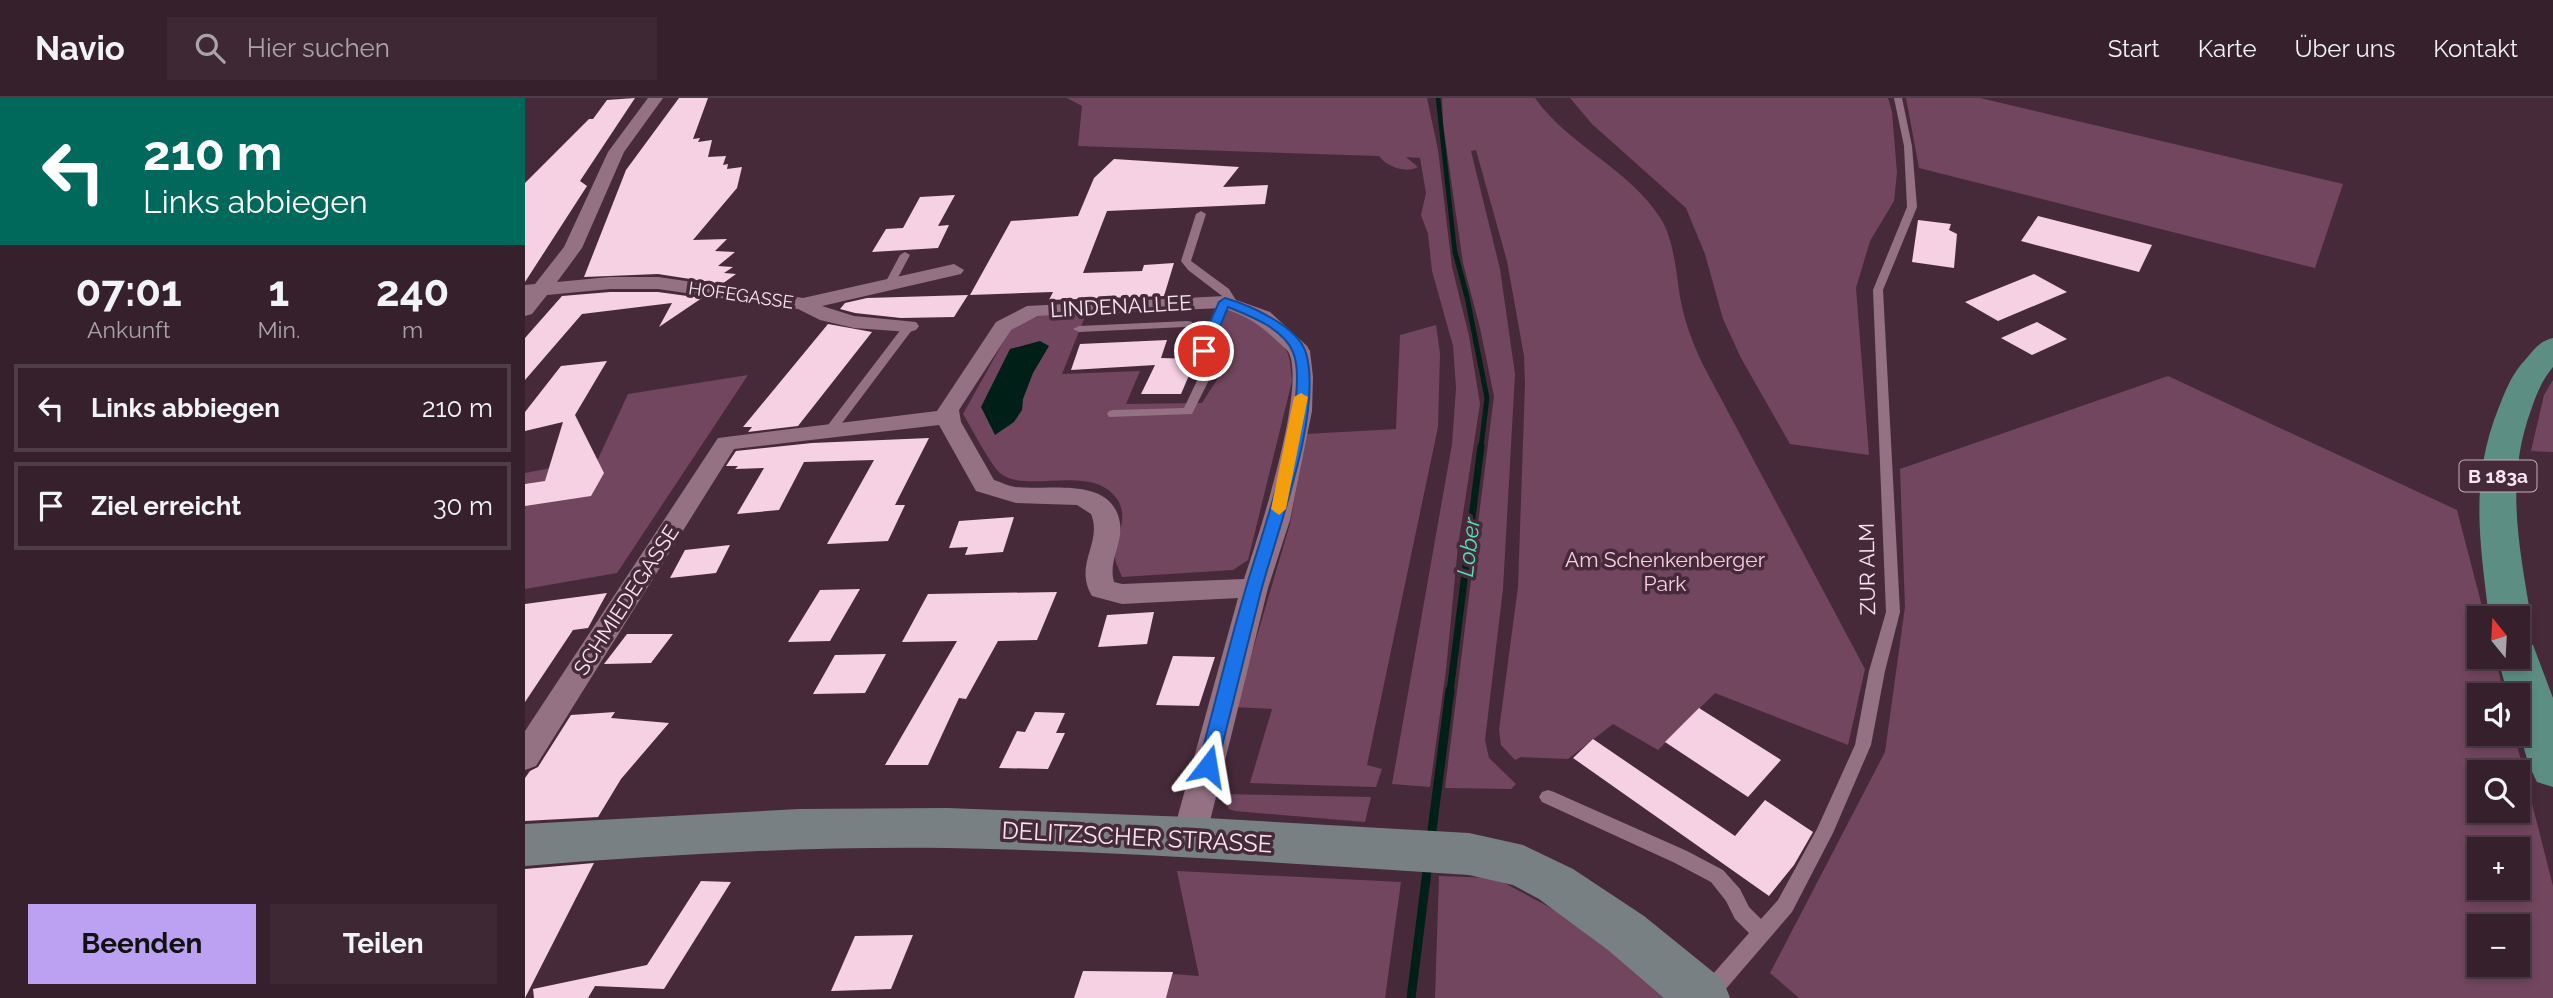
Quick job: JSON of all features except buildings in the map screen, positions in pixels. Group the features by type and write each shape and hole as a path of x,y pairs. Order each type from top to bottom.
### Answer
{"main road":[{"name":"B 183a","path":"2508,606 2497,523 2498,466 2508,426 2528,377 2553,347"},
{"path":"2522,669 2553,768"}],"street":[{"path":"525,310 535,289 573,248 616,152 656,98"},
{"name":"HOFEGASSE","path":"535,289 658,284 803,304 954,271"},
{"path":"803,304 814,311 855,324 909,326"},
{"name":"LINDENALLEE","path":"947,417 950,406 1003,326 1034,310 1230,304 1263,316 1285,334 1299,351 1303,377 1301,411 1276,520 1254,588 1189,837"},
{"path":"832,428 947,417 985,485 1012,495 1079,495 1102,511 1107,521 1096,572 1103,589 1122,594 1254,588"},
{"name":"SCHMIEDEGASSE","path":"525,757 726,443 832,428"},
{"name":"DELITZSCHER STRASSE","path":"525,845 660,835 799,829 947,828 1189,837 1469,855 1523,866 1556,884 1626,933 1704,998"}],"lane":[{"name":"ZUR ALM","path":"1704,998 1785,906 1824,833 1863,745 1877,671 1893,612 1878,289 1912,207 1908,146 1898,98"},
{"path":"1201,214 1186,261 1192,269 1230,293 1230,304 1204,351"},
{"path":"889,285 905,254"},
{"path":"1079,329 1188,324 1204,351 1209,369 1188,411 1113,414"},
{"path":"832,428 909,326"},
{"path":"1548,797 1681,856 1717,876 1733,895 1742,913 1761,932"}],"green space":[{"path":"1067,98 1427,98 1438,150 1452,267 1469,336 1480,404 1458,546 1446,670 1430,787 1392,784 1452,444 1456,388 1453,346 1432,271 1428,234 1421,215 1426,193 1420,158 1406,157 1418,167 1407,170 1391,166 1379,156 1078,146 1082,106"},
{"name":"Am Schenkenberger Park","path":"1442,98 1535,98 1565,130 1633,186 1661,219 1672,249 1685,318 1702,363 1865,669 1848,745 1715,693 1658,750 1613,724 1568,759 1521,757 1515,760 1501,745 1499,730 1518,587 1524,356 1507,261 1476,150 1471,151 1500,269 1515,374 1503,589 1485,740 1489,758 1516,784 1511,789 1445,788 1494,396 1463,263 1443,124"},
{"path":"1570,98 1888,98 1892,112 1897,173 1894,201 1870,241 1856,288 1869,455 1790,444 1741,358 1723,319 1705,254 1686,208 1592,124"},
{"path":"1906,98 1980,98 2343,184 2315,268 1919,168"},
{"path":"1228,309 1254,320 1278,338 1288,354 1292,381 1248,560 1233,570 1122,577 1115,557 1122,520 1121,506 1117,499 1106,488 1092,482 1026,481 1011,479 1000,473 963,414 1010,330 1039,316 1086,314 1062,374 1140,371 1126,404 1202,403 1223,370 1214,355 1214,348 1217,333"},
{"path":"1436,325 1440,353 1438,427 1367,765 1382,769 1376,787 1250,783 1272,709 1236,707 1290,524 1306,434 1396,429 1400,335"},
{"path":"748,375 617,573 525,589 525,473 598,459 628,394"},
{"path":"2168,376 2457,510 2482,606 2467,606 2467,669 2498,669 2501,683 2467,683 2467,746 2517,746 2521,760 2467,760 2467,823 2530,823 2530,796 2553,886 2553,998 1799,998 1770,973 1885,752 1905,607 1900,469"},
{"path":"2553,380 2553,452 2531,451 2544,395"},
{"path":"1221,794 1371,797 1365,822 1235,811 1229,809"},
{"path":"1177,871 1401,882 1385,998 1166,998 1173,974 1199,976"},
{"path":"1439,876 1495,878 1564,915 1631,966 1667,998 1435,998"}],"shaded area":[{"path":"1040,341 1049,346 1033,373 1023,399 1022,410 1014,422 995,435 981,407 1010,349"}],"waterway":[{"name":"Lober","path":"1438,98 1455,253"},
{"name":"Lober","path":"1455,252 1487,398 1481,447"},
{"name":"Lober","path":"1450,692 1481,446"},
{"name":"Lober","path":"1431,838 1450,690"},
{"name":"Lober","path":"1411,998 1428,863"}],"slow traffic":[{"path":"1279,509 1301,411 1301,397"}],"route":[{"path":"1204,351 1225,302 1263,316 1285,334 1299,351 1303,377 1301,411 1276,520 1254,588 1208,766"}]}
